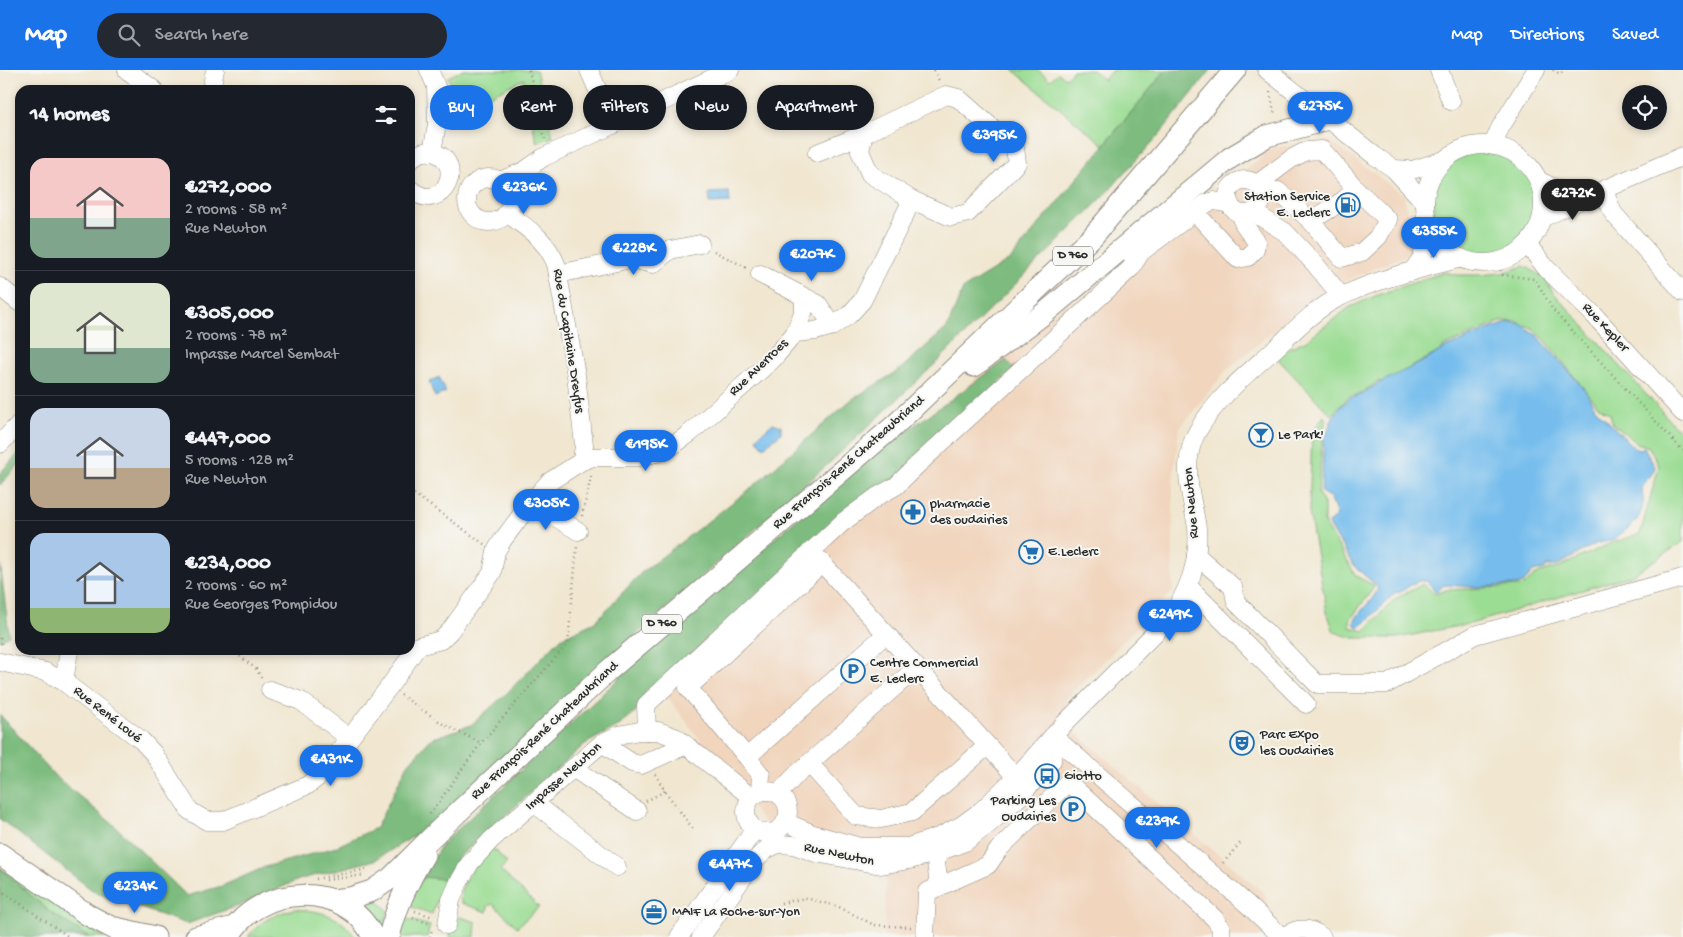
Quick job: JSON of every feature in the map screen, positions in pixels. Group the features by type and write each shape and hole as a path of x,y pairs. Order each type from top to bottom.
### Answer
{"main road":[{"name":"Rue François-René Chateaubriand","path":"332,900 350,898 375,878 391,878 432,826 608,670 894,426 1094,236 1235,70"},
{"path":"894,426 1046,312 1230,158 1255,142 1278,132 1316,123 1327,118"},
{"name":"Rue François-René Chateaubriand","path":"389,937 398,905 432,826"},
{"path":"0,854 66,901 130,937"},
{"path":"196,937 232,932 246,914 277,898 302,894 332,900 352,912 369,929 373,937"},
{"path":"108,926 155,937"}],"street":[{"path":"127,70 147,85"},
{"path":"212,85 215,70"},
{"path":"429,70 436,86 437,124 432,152"},
{"path":"588,70 595,85"},
{"path":"666,101 730,70"},
{"path":"1439,70 1451,101"},
{"path":"1493,145 1500,128 1536,70"},
{"path":"1267,78 1327,118 1394,169 1425,203"},
{"path":"816,153 864,134 946,95 958,98 1015,148 1017,162 968,213 951,217 912,200 870,174 860,151 864,134"},
{"path":"506,188 524,171 544,157 604,130"},
{"path":"1394,169 1412,170 1444,160 1459,150 1476,145 1493,145 1513,152 1528,164 1539,181 1543,200 1542,218 1536,232 1527,244 1512,255 1496,261 1472,261 1461,258 1445,247 1432,231 1427,218 1425,203 1428,187 1434,172 1444,160"},
{"path":"1196,212 1238,259 1248,257 1255,250 1256,241 1243,223 1242,210 1228,199 1231,189 1238,182 1249,181 1258,188 1278,191 1311,221 1342,258 1362,252 1378,237 1388,220 1356,190 1322,150 1306,151 1291,159 1258,188"},
{"path":"415,156 432,152 444,159 450,171 447,186 442,191 429,197 415,195"},
{"path":"1542,218 1683,156"},
{"path":"1230,158 1230,173 1238,182"},
{"path":"450,171 478,180"},
{"path":"493,178 506,188 510,207 507,213 496,221 482,221 476,217 468,206 467,198 469,191 478,180 493,178"},
{"path":"1539,181 1564,192 1598,193"},
{"path":"1242,210 1260,205 1262,200 1258,188"},
{"path":"1311,221 1356,190"},
{"path":"1598,193 1612,213 1683,292"},
{"path":"436,195 468,206"},
{"name":"Rue Averroes","path":"588,464 594,457 639,457 665,451 688,434 773,359 795,333 815,331 832,326 849,315 862,301 912,200"},
{"path":"1046,312 1086,293 1207,203 1214,201 1242,210 1285,232 1315,264 1341,296"},
{"name":"Rue du Capitaine Dreyfus","path":"507,213 541,239 551,252 558,274 576,375 588,464"},
{"path":"1413,270 1421,259 1432,231"},
{"path":"558,274 631,259 653,264 670,250 700,244"},
{"name":"Rue Kepler","path":"1527,244 1546,268 1594,315 1683,413"},
{"path":"780,832 766,833 755,829 750,824 745,810 747,804 756,794 761,775 748,757 688,688 817,557 843,522 878,496 896,486 1131,268 1141,252"},
{"name":"Rue Newton","path":"938,850 962,825 981,811 1016,777 1053,736 1168,620 1177,608 1192,577 1196,556 1197,529 1188,481 1188,463 1196,434 1214,407 1228,391 1306,320 1341,296 1413,270 1461,258"},
{"path":"760,274 818,304 832,326"},
{"path":"0,287 15,299"},
{"path":"795,333 804,310 804,297"},
{"path":"0,444 15,428"},
{"name":"Rue René Loué","path":"415,643 441,640 450,631 492,573 496,551 531,502 549,482 588,464"},
{"path":"531,502 578,531"},
{"path":"1196,556 1233,587 1236,602 1317,684 1387,684 1475,635 1683,578"},
{"path":"817,557 1016,777"},
{"path":"648,731 646,705 817,557"},
{"path":"1188,586 1306,704"},
{"path":"748,757 886,634"},
{"path":"64,682 68,655"},
{"name":"Rue René Loué","path":"0,662 46,672 64,682 141,740 154,754 190,812 207,821 223,821 308,785 322,773 389,687 407,655"},
{"path":"778,794 809,763 916,668"},
{"path":"270,690 301,701 349,738"},
{"name":"Impasse Newton","path":"440,921 470,863 492,840 602,743 619,734 658,731 677,738 756,794"},
{"path":"1053,736 1052,761 1068,782 1215,919 1221,928 1221,937"},
{"path":"1053,736 1283,937 1298,929 1310,930 1322,937"},
{"path":"602,743 632,763 641,765 686,745"},
{"path":"809,763 856,816 880,819 912,812 987,746"},
{"name":"Rue Newton","path":"780,832 813,834 860,847 908,847 938,850 965,842 989,824 1019,797 1052,761"},
{"path":"573,768 642,805"},
{"path":"925,932 927,892 988,865 998,849 1068,782"},
{"path":"702,937 756,860 780,832 788,816 786,803 778,794 772,791 756,794"},
{"path":"534,802 617,867"},
{"path":"679,937 755,829"},
{"path":"938,850 939,887"}],"path":[{"path":"529,70 546,144"},
{"path":"934,70 942,86"},
{"path":"1553,70 1560,74 1565,70"},
{"path":"1267,78 1278,132"},
{"path":"700,244 760,274"},
{"path":"1496,261 1503,275 1534,279 1553,310 1683,451"},
{"path":"432,826 480,742 568,643 578,531 588,464"},
{"path":"415,494 496,551"},
{"path":"238,655 256,669 270,690"},
{"path":"389,687 443,724 480,742"},
{"path":"649,761 665,791 693,829"},
{"path":"642,805 665,791"},
{"path":"0,890 69,937"},
{"path":"781,903 806,898 839,907 874,925 925,932"},
{"path":"398,905 440,921"}],"shaded area":[{"path":"1328,140 1404,195 1415,251 1318,293 1225,372 1179,429 1173,481 1173,591 1065,700 1077,734 1266,895 1268,937 884,937 886,877 778,841 639,660 1061,307 1157,247 1272,148"}],"green space":[{"path":"463,70 536,70 540,85 525,85 524,79 512,85 503,85 503,89 493,94 493,85 452,85 448,77"},
{"path":"1013,70 1038,70 1050,80 1058,73 1066,78 1073,70 1092,70 1104,80 1112,70 1166,70 1104,145"},
{"path":"1166,70 1211,70 1158,136 1101,199 934,365 826,466 618,651 445,817 375,860 301,879 248,902 187,924 96,893 0,819 0,715 55,776 115,826 187,896 222,886 265,867 333,848 376,828 408,764 431,739 471,725 506,694 561,638 595,622 641,573 750,489 851,400 898,371 947,328 963,289 1010,260"},
{"path":"534,130 551,130 553,137 537,143"},
{"path":"1485,151 1505,155 1522,166 1533,183 1537,203 1533,223 1522,240 1505,251 1485,255 1465,251 1448,240 1437,223 1433,203 1437,183 1448,166 1465,155"},
{"path":"1524,266 1544,278 1552,291 1683,435 1683,542 1632,575 1474,623 1397,638 1353,638 1334,632 1327,612 1309,512 1312,432 1324,416 1327,420 1323,429 1318,493 1324,504 1324,522 1356,576 1375,586 1350,620 1350,627 1364,631 1395,599 1423,584 1435,594 1446,590 1523,586 1534,576 1549,569 1555,569 1609,544 1640,534 1659,466 1649,447 1637,443 1613,424 1610,414 1597,405 1545,340 1532,328 1516,321 1500,322 1443,347 1440,351 1383,383 1379,381 1358,395 1350,396 1331,415 1276,357 1284,350 1305,341 1350,307 1380,294 1445,272 1456,275 1479,275 1502,273"},
{"path":"1006,360 1014,369 883,492 655,685 647,689 636,711 620,725 585,744 459,857 445,879 423,877 442,844 629,669 763,548 872,456"},
{"path":"15,457 15,468 0,485 0,473"},
{"path":"0,562 9,635 0,640"},
{"path":"490,849 495,850 507,863 500,870 539,907 517,927 493,904 488,906 487,912 461,903 460,896 465,881"},
{"path":"0,867 80,924 105,937 89,937 50,912"},
{"path":"0,868 50,912 89,937 0,937"},
{"path":"423,877 445,879 432,914 409,906"},
{"path":"373,897 388,910 383,929 359,902"},
{"path":"294,909 328,915 343,923 355,937 248,937 268,919"},
{"path":"401,917 430,926 427,937 397,937"},
{"path":"461,917 476,922 475,937 450,937 452,923"}],"water":[{"path":"729,192 730,202 710,203 709,193"},
{"path":"1511,322 1521,324 1538,336 1585,390 1595,408 1634,448 1639,450 1644,447 1655,467 1643,487 1643,505 1639,516 1634,524 1615,540 1597,543 1557,566 1546,566 1545,569 1533,572 1523,583 1477,587 1444,585 1438,591 1434,590 1427,581 1417,581 1399,593 1396,592 1366,622 1357,627 1354,623 1356,618 1374,597 1378,587 1354,566 1328,523 1337,516 1331,498 1321,492 1324,440 1333,417 1350,398 1358,396 1443,349"},
{"path":"439,377 446,392 435,397 429,382"},
{"path":"773,423 781,426 781,433 764,447 756,438"}],"place":[{"name":"Station Service E. Leclerc","path":"1348,205"},
{"name":"Le Park'","path":"1261,435"},
{"name":"pharmacie des oudairies","path":"913,512"},
{"name":"E.Leclerc","path":"1031,552"},
{"name":"Centre Commercial E. Leclerc","path":"853,671"},
{"name":"Parc Expo les Oudairies","path":"1242,743"},
{"name":"Giotto","path":"1047,776"},
{"name":"Parking Les Oudairies","path":"1073,809"},
{"name":"MAIF La Roche-sur-Yon","path":"654,912"}]}
